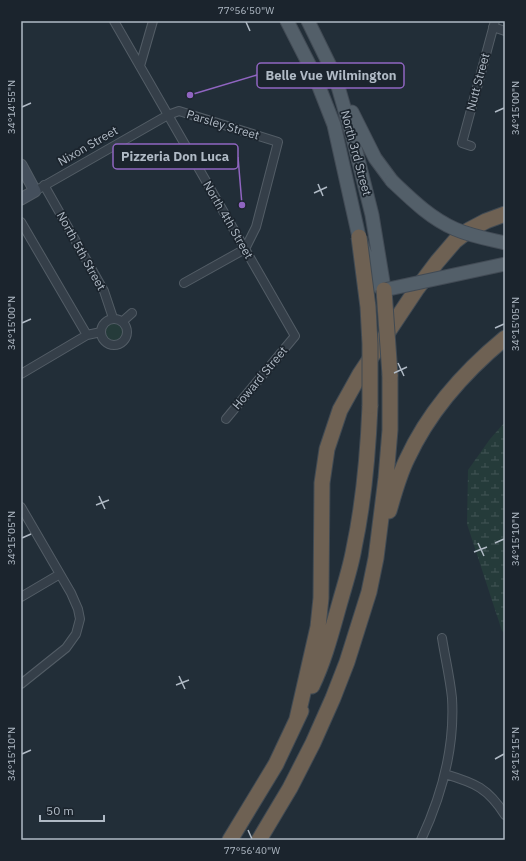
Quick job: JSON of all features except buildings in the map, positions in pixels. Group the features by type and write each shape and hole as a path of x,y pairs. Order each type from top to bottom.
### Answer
{"highway":[{"path":"297,719 318,627 321,598 322,483 327,449 332,430 340,410 360,374 416,290 437,262 455,241 469,230 486,221 505,214"},
{"path":"230,840 276,764 319,672 334,624 354,549 365,481 370,406 370,344 368,307 359,237"},
{"path":"376,558 386,478 390,430 390,375 384,290"},
{"path":"259,840 290,788 313,743 333,698 347,662 369,592 376,558 392,500 404,466 416,440 427,422 452,390 481,358 505,338"}],"main road":[{"name":"North 3rd Street","path":"287,21 314,74 334,126 359,237 376,283 384,290"},
{"name":"North 3rd Street","path":"308,21 335,76 358,157 372,215 384,290"},
{"path":"335,76 376,158 392,181 409,198 430,215 455,229 485,239 505,243"},
{"path":"384,290 505,264"}],"street":[{"name":"North 4th Street","path":"114,21 295,336"},
{"path":"140,66 153,21"},
{"path":"494,24 505,31"},
{"name":"Nutt Street","path":"471,146 462,143 494,24"},
{"name":"Parsley Street","path":"168,115 179,111 278,142 256,227 245,249"},
{"name":"Nixon Street","path":"21,199 168,115"},
{"path":"21,165 40,188"},
{"name":"North 5th Street","path":"40,188 104,291 113,318"},
{"path":"21,222 87,336"},
{"path":"184,283 245,249"},
{"path":"123,321 132,313"},
{"path":"113,318 123,321 127,326 128,333 126,339 120,344 107,344 103,339 101,332 104,323 113,318"},
{"path":"21,374 87,336 101,332"},
{"name":"Howard Street","path":"226,419 295,336"},
{"path":"21,507 71,593 78,609 80,619 76,634 66,648 21,684"},
{"path":"21,597 60,574"},
{"path":"421,840 432,816 445,774 452,718 452,697 442,638"},
{"path":"445,774 472,782 481,788 497,803 505,815"}],"green space":[{"path":"114,323 120,326 123,332 120,338 114,341 108,338 105,332 108,326"},
{"path":"505,422 505,633 502,631 467,524 468,470 490,439"}],"place":[{"name":"Belle Vue Wilmington","path":"190,95"},
{"name":"Pizzeria Don Luca","path":"242,205"}]}
